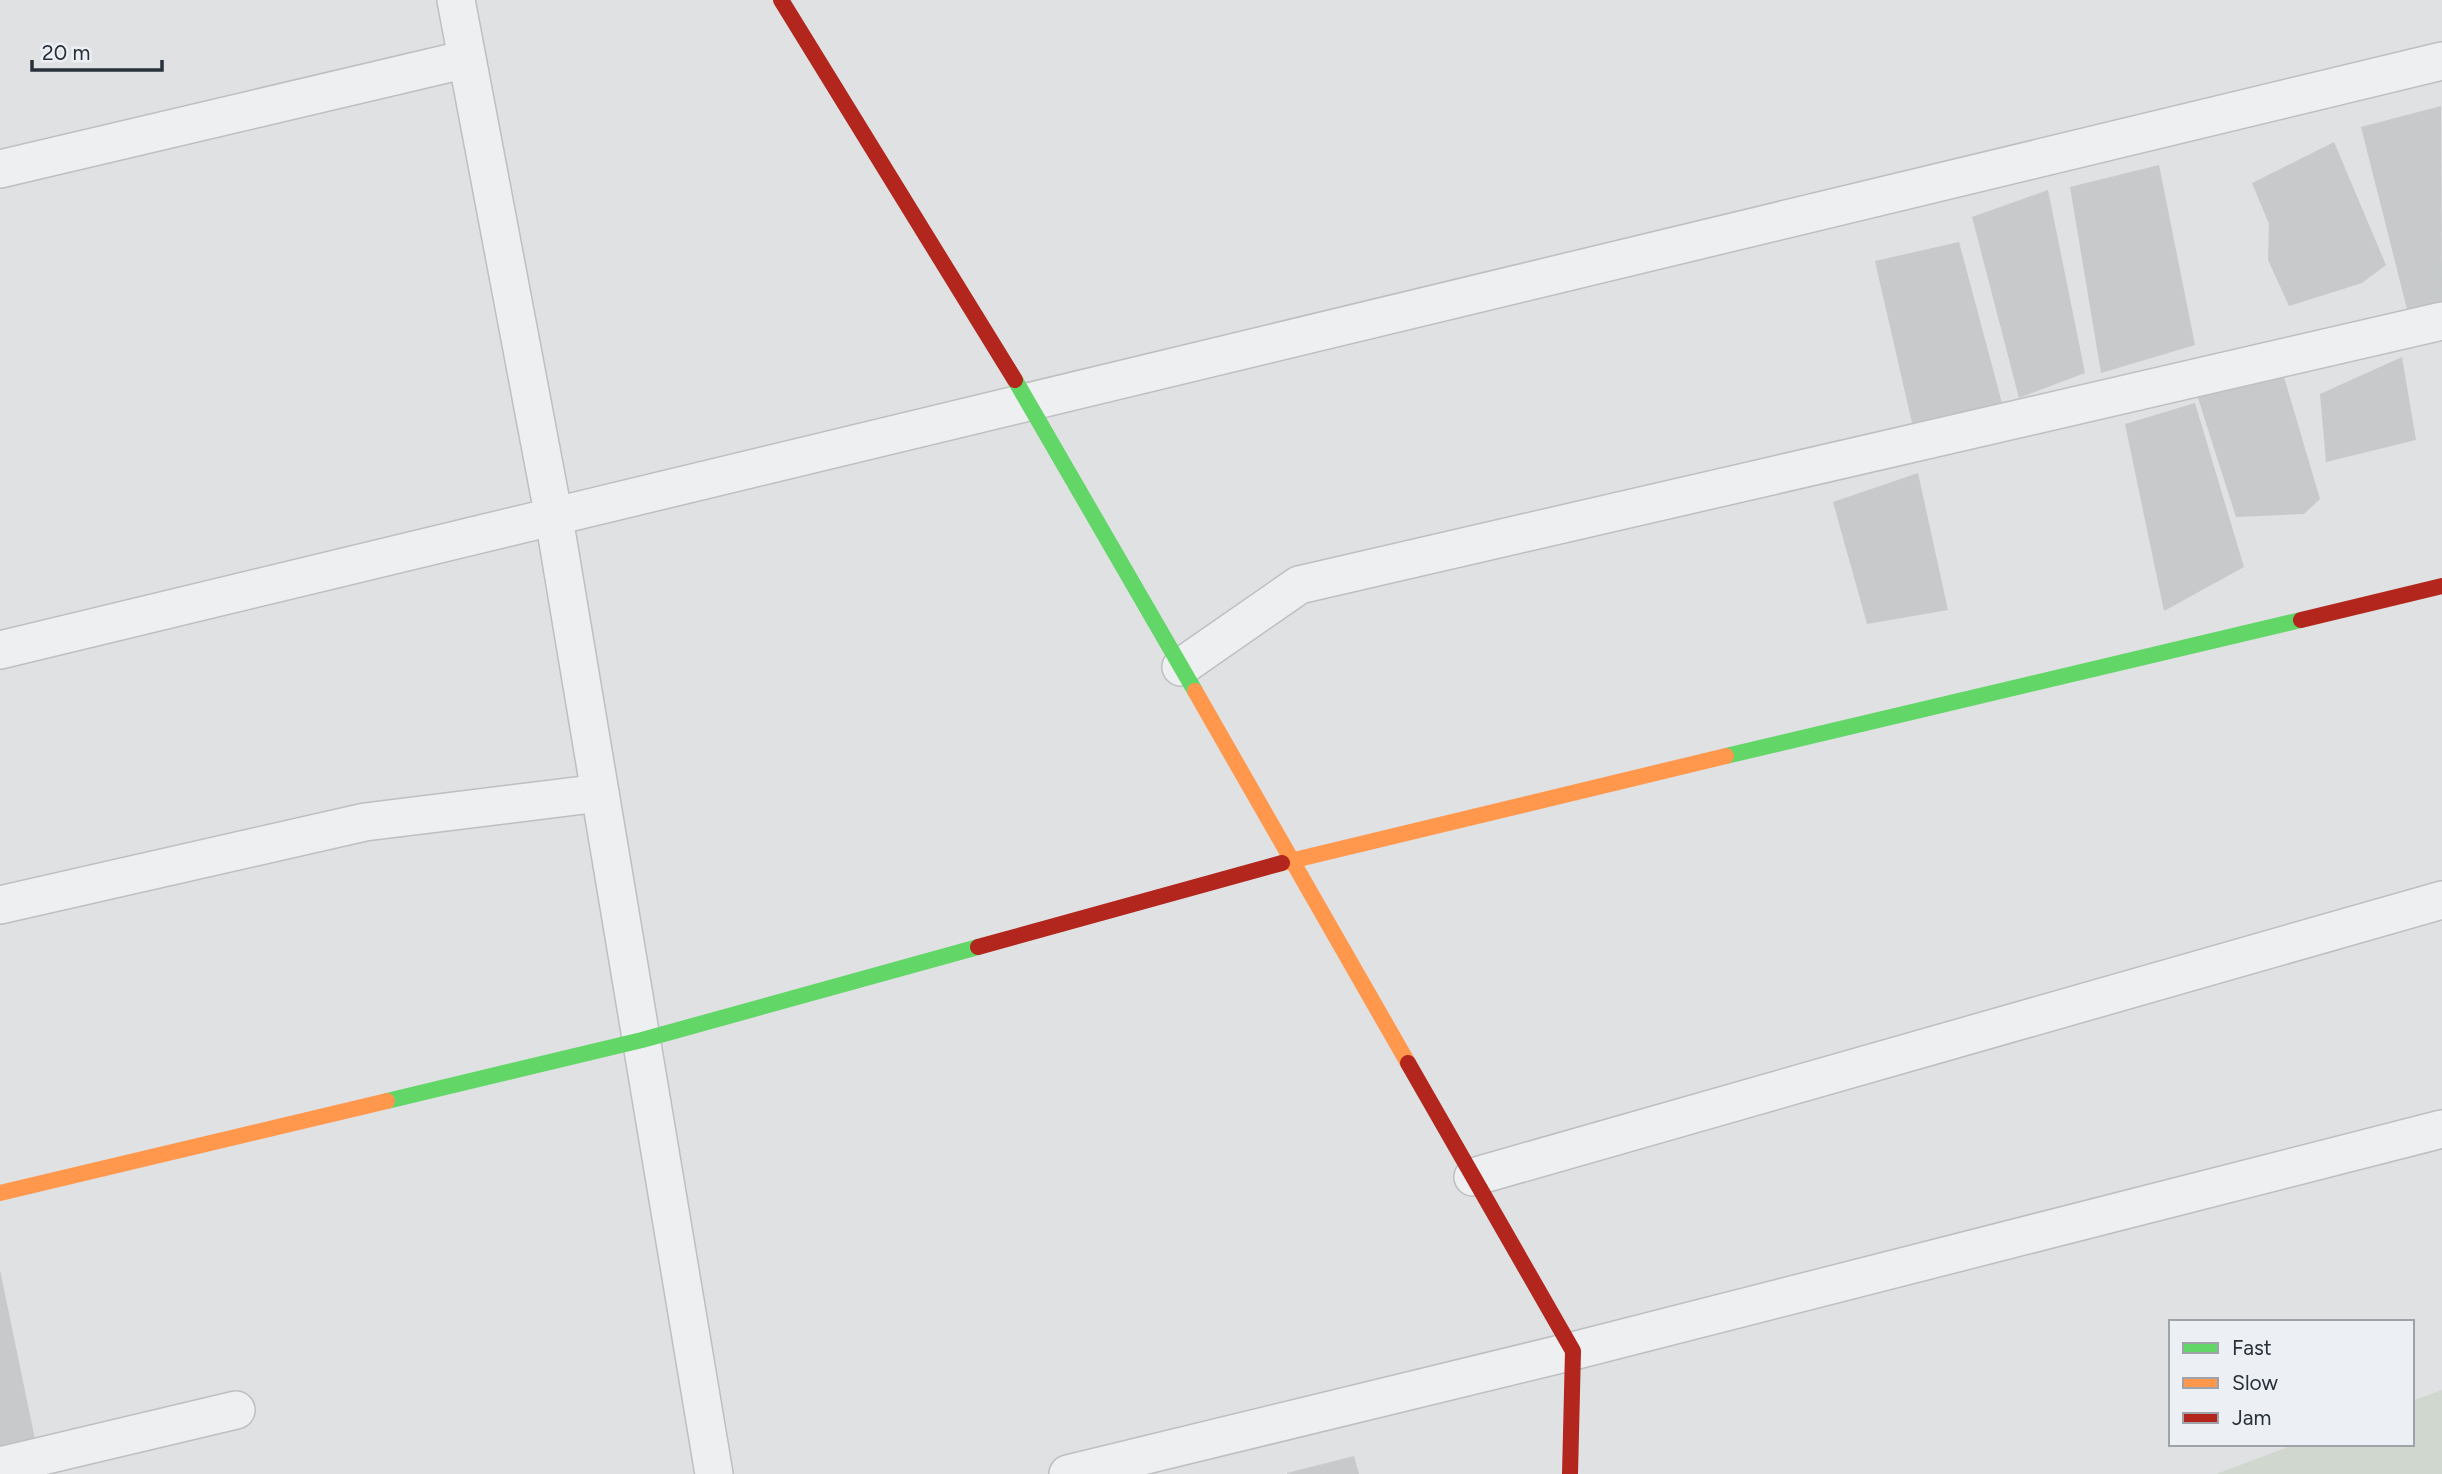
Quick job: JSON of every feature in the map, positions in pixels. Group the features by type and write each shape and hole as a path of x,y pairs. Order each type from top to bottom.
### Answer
{"street":[{"path":"456,0 554,518 714,1474"},
{"path":"781,0 1029,402 1573,1351 1570,1474"},
{"path":"0,169 467,59"},
{"path":"0,650 2442,61"},
{"path":"1181,667 1298,585 2442,321"},
{"path":"0,1193 642,1040 1291,860 2442,586"},
{"path":"0,905 365,822 600,793"},
{"path":"1473,1177 2442,900"},
{"path":"1068,1474 1573,1351 2442,1129"},
{"path":"0,1466 236,1410"}],"shaded area":[{"path":"2442,1390 2442,1474 2216,1474 2291,1446 2414,1446 2414,1400"}],"building":[{"path":"2441,106 2442,305 2408,313 2361,127"},
{"path":"2334,142 2386,265 2362,283 2289,306 2268,260 2269,224 2252,183"},
{"path":"2159,165 2195,345 2101,373 2070,187"},
{"path":"2048,190 2085,373 2019,398 1972,217"},
{"path":"1959,242 2002,403 1912,423 1875,261"},
{"path":"2402,357 2416,440 2326,462 2320,394"},
{"path":"2281,367 2320,499 2304,514 2236,517 2197,395"},
{"path":"2195,403 2244,567 2164,611 2125,424"},
{"path":"1918,473 1948,610 1867,624 1833,502"},
{"path":"0,1270 37,1449 0,1460"},
{"path":"1354,1456 1359,1474 1287,1474 1287,1473"}],"traffic: fast":[{"path":"1015,380 1195,691"},
{"path":"1726,756 2301,620"},
{"path":"387,1101 642,1040 978,947"}],"traffic: slow":[{"path":"1195,691 1408,1063"},
{"path":"1282,863 1726,756"},
{"path":"0,1193 387,1101"}],"traffic: jam":[{"path":"781,0 1015,380"},
{"path":"2301,620 2442,586"},
{"path":"978,947 1282,863"},
{"path":"1408,1063 1573,1351 1570,1474"}]}
